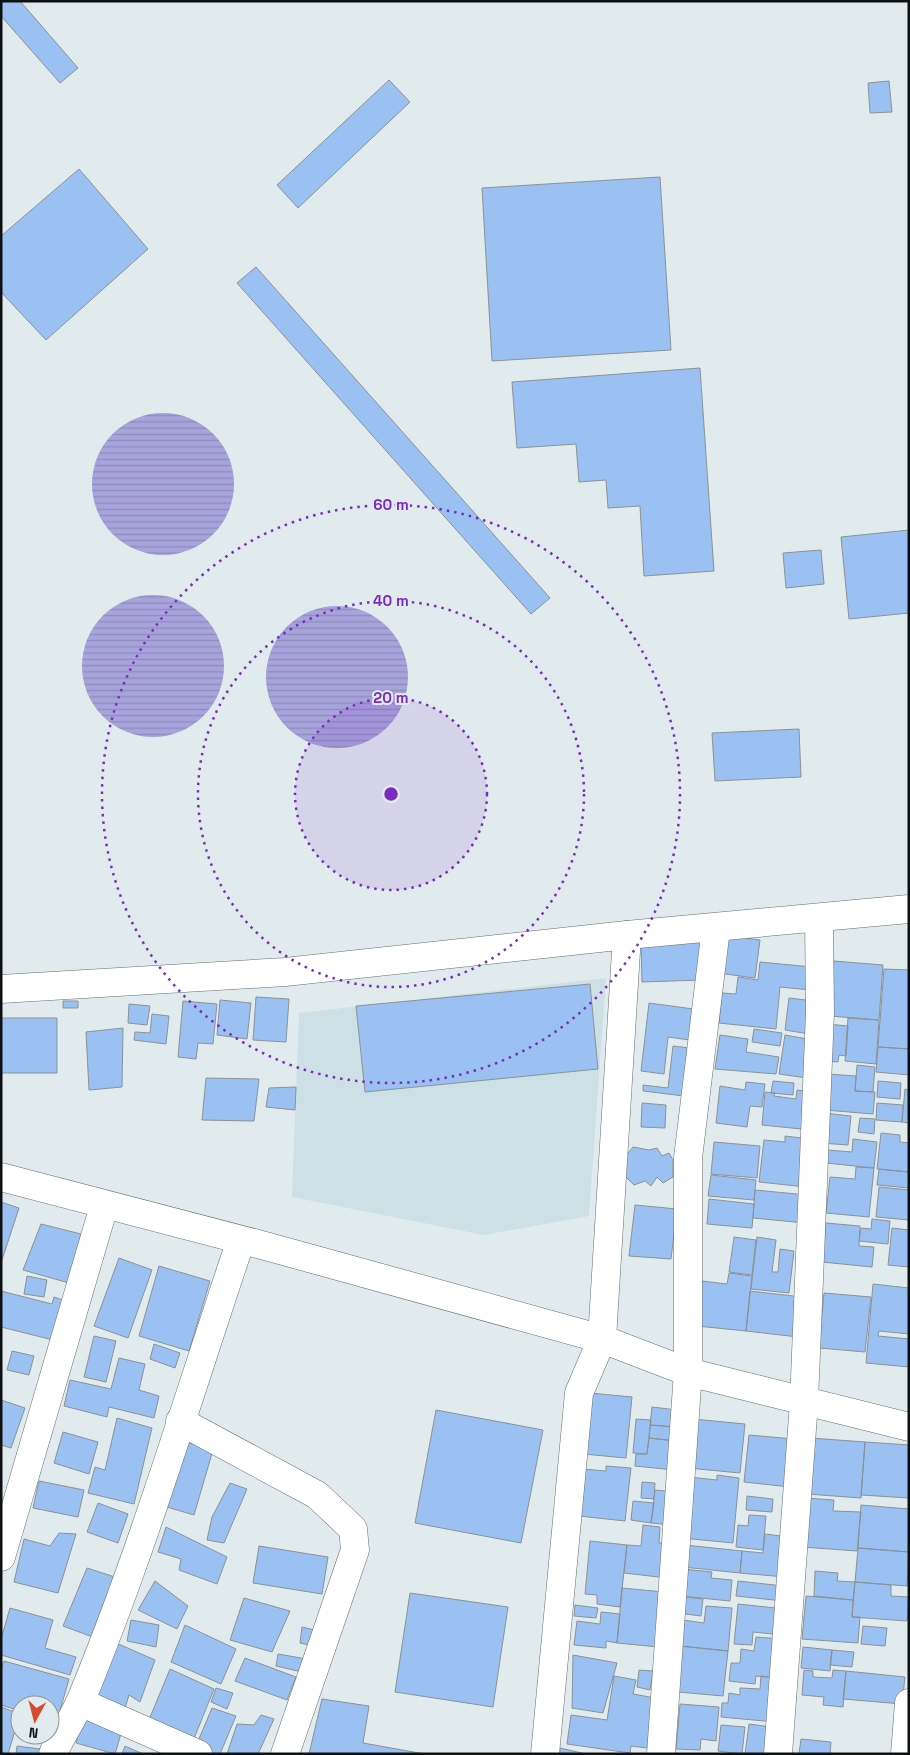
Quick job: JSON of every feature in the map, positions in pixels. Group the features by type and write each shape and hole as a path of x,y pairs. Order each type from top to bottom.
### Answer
{"street":[{"path":"1,989 285,972 627,935 819,919 909,909"},
{"path":"778,1754 804,1402 820,1012 819,919"},
{"path":"661,1754 688,1372 688,1158 716,928"},
{"path":"546,1754 579,1393 602,1340 627,935"},
{"path":"1,1177 104,1206 241,1240 602,1340 688,1372 909,1427"},
{"path":"1,1557 104,1206"},
{"path":"53,1754 80,1702 163,1482 180,1421 241,1240"},
{"path":"180,1421 317,1495 353,1529 355,1550 285,1754"},
{"path":"80,1702 198,1754"},
{"path":"907,1750 909,1703"}],"shaded area":[{"path":"163,413 190,419 202,425 213,434 222,445 228,457 234,484 228,511 222,523 213,534 202,543 190,549 163,555 136,549 124,543 113,534 104,523 98,511 92,484 98,457 104,445 113,434 124,425 136,419"},
{"path":"153,595 180,601 192,607 203,616 212,627 218,639 224,666 218,693 212,705 203,716 192,725 180,731 153,737 126,731 114,725 103,716 94,705 88,693 82,666 88,639 94,627 103,616 114,607 126,601"},
{"path":"337,606 364,612 376,618 387,627 396,638 402,650 408,677 402,704 396,716 387,727 376,736 364,742 337,748 310,742 298,736 287,727 278,716 272,704 266,677 272,650 278,638 287,627 298,618 310,612"},
{"path":"606,978 589,1216 484,1235 292,1197 299,1013"}],"building":[{"path":"1,1 20,1 78,68 60,83 1,16"},
{"path":"389,80 410,102 298,208 277,185"},
{"path":"889,81 892,112 870,113 868,83"},
{"path":"79,169 148,249 46,340 1,292 1,236"},
{"path":"660,177 671,350 492,361 482,188"},
{"path":"256,267 550,598 531,614 237,283"},
{"path":"700,368 714,571 644,576 640,506 608,508 606,480 579,482 576,444 517,448 512,382"},
{"path":"909,530 909,613 849,619 841,537"},
{"path":"821,550 824,584 786,588 783,553"},
{"path":"799,729 801,777 715,781 712,733"},
{"path":"723,935 760,940 755,978 718,973"},
{"path":"701,941 702,980 642,982 641,943"},
{"path":"834,961 883,965 879,1020 830,1016"},
{"path":"760,962 812,967 810,990 780,987 776,1029 719,1023 722,993 736,994 738,977 758,980"},
{"path":"884,969 909,970 909,1049 878,1047"},
{"path":"590,984 598,1069 365,1092 356,1006"},
{"path":"256,997 289,999 286,1042 253,1040"},
{"path":"789,998 814,1001 809,1034 785,1030"},
{"path":"220,1000 251,1003 247,1039 217,1035"},
{"path":"63,1001 78,1001 78,1008 63,1008"},
{"path":"183,1001 217,1004 213,1044 198,1043 196,1059 178,1057"},
{"path":"649,1003 701,1010 697,1041 668,1037 664,1074 641,1071"},
{"path":"129,1004 150,1006 147,1025 128,1023"},
{"path":"152,1014 169,1016 166,1044 134,1040 135,1032 150,1033"},
{"path":"1,1018 57,1018 57,1073 1,1073"},
{"path":"848,1018 879,1020 876,1064 845,1061"},
{"path":"827,1024 848,1026 846,1056 839,1055 838,1062 825,1061"},
{"path":"123,1028 122,1087 89,1090 86,1032"},
{"path":"754,1029 782,1033 780,1046 752,1042"},
{"path":"720,1035 748,1039 746,1052 779,1057 776,1074 715,1069"},
{"path":"785,1035 813,1040 807,1078 779,1074"},
{"path":"673,1046 698,1049 692,1097 643,1091 643,1085 668,1088"},
{"path":"878,1047 909,1049 909,1075 876,1072"},
{"path":"857,1065 875,1067 873,1092 855,1091"},
{"path":"828,1074 856,1076 855,1091 875,1092 873,1114 825,1110"},
{"path":"206,1078 259,1079 254,1121 202,1120"},
{"path":"773,1081 794,1083 793,1095 771,1093"},
{"path":"878,1081 901,1083 900,1099 877,1097"},
{"path":"746,1082 765,1084 762,1107 750,1106 747,1127 716,1123 720,1086 745,1090"},
{"path":"296,1087 295,1110 266,1107 269,1088"},
{"path":"905,1089 909,1090 909,1123 902,1122"},
{"path":"797,1090 814,1092 811,1130 762,1125 765,1092 775,1093 774,1096 796,1099"},
{"path":"642,1103 666,1105 665,1128 641,1127"},
{"path":"877,1103 903,1105 902,1122 876,1120"},
{"path":"824,1113 851,1116 848,1145 821,1143"},
{"path":"860,1118 875,1119 874,1134 858,1132"},
{"path":"881,1133 900,1135 900,1142 909,1143 909,1172 877,1169"},
{"path":"785,1136 810,1139 806,1187 759,1182 764,1140 785,1142"},
{"path":"853,1139 877,1142 874,1168 826,1163 827,1150 852,1152"},
{"path":"714,1142 760,1146 757,1178 711,1174"},
{"path":"633,1147 649,1150 657,1148 662,1156 669,1153 673,1160 673,1177 663,1183 657,1177 651,1186 645,1181 634,1185 623,1174 625,1157"},
{"path":"856,1167 874,1168 869,1217 826,1213 830,1177 855,1179"},
{"path":"879,1169 909,1172 909,1188 877,1185"},
{"path":"711,1175 756,1180 754,1200 708,1196"},
{"path":"879,1187 909,1190 909,1220 876,1217"},
{"path":"755,1190 807,1195 805,1223 753,1218"},
{"path":"709,1199 754,1204 752,1228 707,1224"},
{"path":"1,1202 19,1208 1,1263"},
{"path":"635,1205 677,1209 671,1259 629,1256"},
{"path":"872,1219 890,1221 888,1244 859,1241 861,1228 871,1229"},
{"path":"826,1223 860,1226 859,1246 874,1247 872,1267 822,1262"},
{"path":"41,1224 81,1234 69,1283 23,1270"},
{"path":"892,1228 909,1230 909,1267 888,1265"},
{"path":"734,1237 756,1240 752,1275 729,1272"},
{"path":"757,1237 776,1240 772,1272 778,1272 780,1249 794,1251 789,1293 751,1289"},
{"path":"119,1258 152,1270 128,1338 94,1326"},
{"path":"159,1266 210,1281 189,1351 139,1336"},
{"path":"729,1273 752,1276 746,1331 697,1326 702,1281 727,1284"},
{"path":"27,1276 47,1280 44,1297 24,1294"},
{"path":"873,1284 909,1288 909,1334 879,1331 878,1336 909,1339 909,1367 866,1363"},
{"path":"1,1291 52,1304 54,1297 63,1300 53,1340 1,1327"},
{"path":"750,1291 802,1297 798,1337 746,1331"},
{"path":"824,1293 871,1297 865,1352 819,1348"},
{"path":"94,1336 116,1341 106,1382 84,1377"},
{"path":"154,1344 180,1353 175,1368 150,1359"},
{"path":"12,1351 34,1356 29,1375 7,1370"},
{"path":"119,1358 145,1364 139,1390 159,1396 154,1418 109,1407 107,1417 64,1406 70,1380 111,1389"},
{"path":"590,1393 632,1397 626,1458 583,1454"},
{"path":"1,1400 25,1408 11,1448 1,1445"},
{"path":"652,1407 677,1410 675,1427 650,1425"},
{"path":"436,1410 543,1430 521,1543 415,1523"},
{"path":"117,1418 152,1428 134,1504 88,1493 95,1467 105,1470"},
{"path":"636,1419 651,1420 647,1454 633,1453"},
{"path":"693,1419 745,1424 740,1473 688,1468"},
{"path":"650,1425 677,1427 676,1441 649,1438"},
{"path":"63,1432 98,1442 89,1474 54,1463"},
{"path":"749,1435 794,1439 790,1487 744,1482"},
{"path":"649,1438 677,1441 674,1470 635,1466 636,1454 647,1454"},
{"path":"811,1438 865,1442 861,1498 807,1494"},
{"path":"179,1440 213,1450 194,1515 160,1505"},
{"path":"865,1442 909,1445 909,1498 861,1495"},
{"path":"606,1466 631,1468 625,1521 579,1516 583,1469 606,1471"},
{"path":"717,1475 739,1478 733,1543 682,1538 689,1477 717,1480"},
{"path":"39,1481 84,1490 78,1517 33,1508"},
{"path":"642,1482 655,1483 654,1499 641,1498"},
{"path":"230,1483 247,1489 224,1543 207,1540 212,1517"},
{"path":"655,1490 676,1492 672,1525 651,1523"},
{"path":"747,1496 773,1499 772,1512 746,1510"},
{"path":"806,1498 834,1500 833,1511 861,1512 857,1551 802,1547"},
{"path":"633,1501 654,1503 651,1523 631,1520"},
{"path":"98,1503 128,1514 118,1543 87,1532"},
{"path":"861,1505 909,1509 909,1552 858,1548"},
{"path":"749,1515 766,1516 763,1550 736,1547 738,1525 748,1526"},
{"path":"643,1525 660,1527 659,1543 670,1544 667,1578 624,1573 627,1545 641,1546"},
{"path":"166,1527 227,1557 217,1584 179,1570 181,1559 158,1552"},
{"path":"59,1533 76,1534 58,1593 14,1582 24,1539 50,1546"},
{"path":"765,1534 789,1537 785,1577 740,1573 742,1551 763,1553"},
{"path":"590,1541 627,1545 620,1607 597,1604 597,1595 585,1594"},
{"path":"685,1545 742,1551 740,1573 683,1567"},
{"path":"259,1546 328,1557 322,1594 253,1583"},
{"path":"858,1548 909,1552 907,1586 855,1582"},
{"path":"87,1568 118,1578 98,1639 63,1626"},
{"path":"683,1569 712,1572 711,1578 732,1580 730,1601 680,1596"},
{"path":"815,1571 838,1573 837,1581 855,1582 853,1600 814,1596"},
{"path":"155,1581 188,1606 177,1629 138,1610"},
{"path":"738,1581 784,1586 783,1601 736,1596"},
{"path":"855,1582 891,1585 891,1596 909,1597 907,1621 852,1617"},
{"path":"622,1588 664,1592 658,1647 617,1643"},
{"path":"410,1593 508,1607 493,1707 395,1692"},
{"path":"680,1596 703,1599 701,1616 678,1613"},
{"path":"806,1596 853,1600 852,1617 860,1617 858,1643 802,1639"},
{"path":"244,1598 290,1611 272,1652 230,1640"},
{"path":"738,1604 785,1609 782,1635 753,1632 752,1645 734,1644"},
{"path":"575,1605 598,1608 596,1618 574,1616"},
{"path":"706,1606 732,1608 728,1651 680,1646 683,1620 704,1623"},
{"path":"10,1608 53,1620 45,1648 76,1657 70,1675 1,1655 1,1639"},
{"path":"601,1612 620,1614 617,1643 606,1641 606,1648 574,1645 577,1621 600,1624"},
{"path":"131,1620 159,1625 156,1647 127,1641"},
{"path":"185,1625 236,1649 221,1684 171,1662"},
{"path":"863,1626 887,1628 885,1646 861,1644"},
{"path":"302,1627 323,1632 318,1647 300,1643"},
{"path":"756,1637 783,1639 779,1678 756,1676 755,1684 729,1681 731,1663 740,1663 741,1649 754,1651"},
{"path":"114,1642 155,1660 140,1702 129,1695 123,1715 95,1704"},
{"path":"680,1646 728,1651 723,1696 678,1692"},
{"path":"803,1647 832,1650 830,1671 801,1668"},
{"path":"832,1650 854,1652 852,1667 830,1665"},
{"path":"278,1654 307,1659 302,1672 276,1666"},
{"path":"573,1655 617,1663 603,1713 572,1708"},
{"path":"245,1658 296,1677 287,1700 235,1681"},
{"path":"4,1661 69,1679 60,1710 60,1695 10,1695 10,1708 1,1705 1,1669"},
{"path":"170,1669 214,1689 191,1746 146,1727"},
{"path":"639,1670 653,1671 650,1690 637,1687"},
{"path":"804,1670 813,1671 813,1677 832,1678 833,1670 846,1671 843,1707 823,1705 824,1697 802,1695"},
{"path":"846,1671 905,1677 902,1704 843,1699"},
{"path":"614,1676 636,1680 633,1694 655,1698 647,1748 631,1746 630,1753 567,1744 571,1715 607,1720"},
{"path":"761,1676 779,1678 775,1722 721,1717 722,1703 728,1703 729,1693 740,1695 740,1688 760,1689"},
{"path":"216,1688 233,1693 227,1709 211,1702"},
{"path":"322,1699 369,1706 363,1743 425,1754 309,1754"},
{"path":"680,1704 719,1707 716,1741 701,1739 700,1750 676,1749"},
{"path":"1,1707 10,1710 11,1745 8,1754 1,1754"},
{"path":"212,1708 236,1716 220,1754 214,1754 196,1746"},
{"path":"261,1715 274,1719 258,1754 227,1754 237,1724 254,1725"},
{"path":"83,1716 123,1727 115,1754 76,1743"},
{"path":"749,1724 771,1727 767,1754 745,1754"},
{"path":"721,1725 745,1727 742,1754 718,1751"},
{"path":"801,1739 831,1742 830,1754 799,1754"},
{"path":"17,1746 40,1749 39,1754 16,1754"},
{"path":"125,1746 143,1754 122,1754"},
{"path":"560,1748 586,1754 560,1754"}]}
